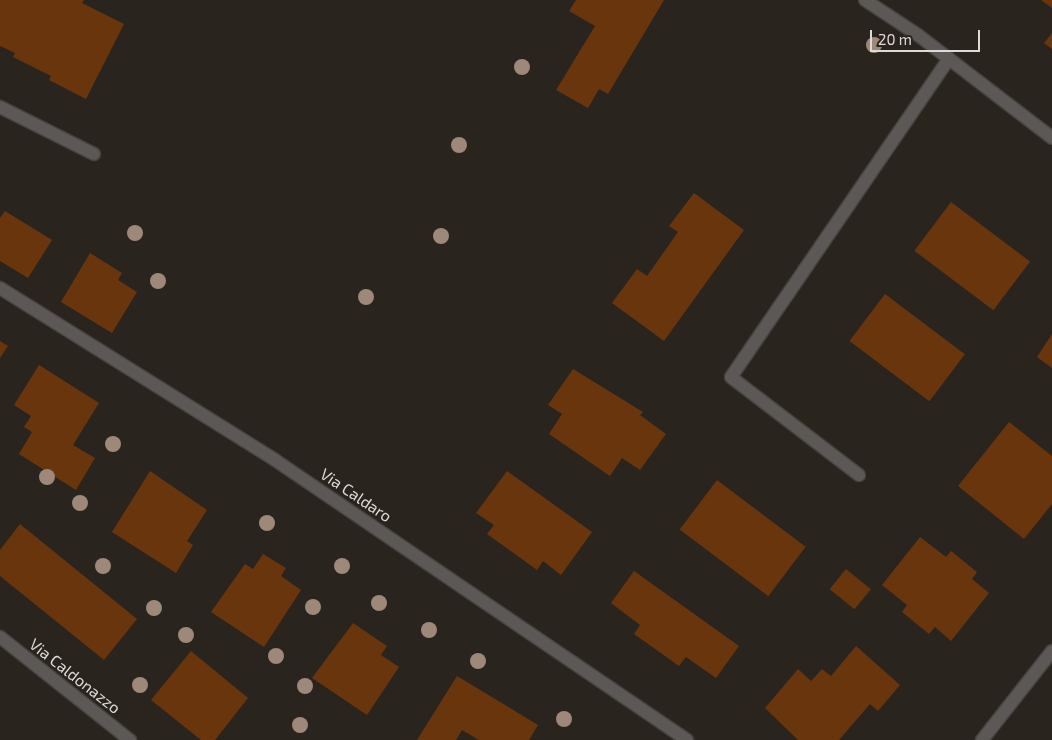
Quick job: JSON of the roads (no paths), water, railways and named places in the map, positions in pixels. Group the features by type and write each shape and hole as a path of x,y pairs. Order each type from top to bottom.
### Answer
{"street":[{"path":"865,0 949,59 1052,138"},
{"path":"859,475 731,377 949,59"},
{"path":"0,107 94,154"},
{"name":"Via Caldaro","path":"0,288 275,460 687,740"},
{"name":"Via Caldonazzo","path":"0,637 130,740"},
{"path":"982,740 1052,652"}]}
